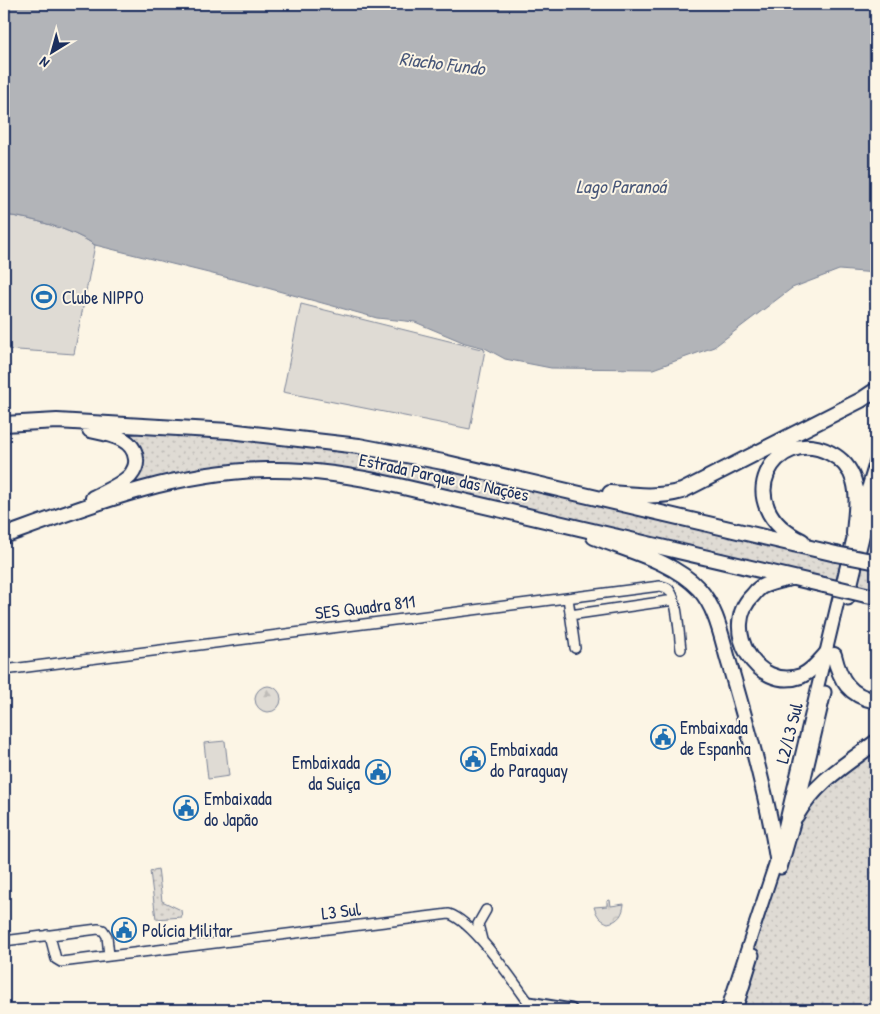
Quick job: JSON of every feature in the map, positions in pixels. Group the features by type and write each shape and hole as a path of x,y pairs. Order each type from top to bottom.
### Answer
{"highway":[{"path":"556,487 650,496 682,492 853,405 876,390"},
{"path":"57,421 117,437 126,442 136,454 134,471 128,478 66,514"},
{"name":"Estrada Parque das Nações","path":"4,424 57,421 229,431 314,440 443,462 874,561"},
{"path":"833,553 791,536 781,529 774,520 766,507 763,495 764,480 775,460 786,453 805,447 822,449 839,458 847,465 854,479 856,489 854,534"},
{"name":"Estrada Parque das Nações","path":"4,536 149,487 202,476 268,470 307,471 356,476 569,524 874,597"},
{"path":"569,524 593,537 654,560 676,571 691,582 708,601 715,615 768,806 776,858"},
{"path":"794,578 761,587 746,601 739,618 742,643 747,653 755,664 770,674 779,677 801,676 830,654 845,684 858,695 876,701"},
{"path":"796,816 805,800 814,790 832,774 876,742"}],"main road":[{"name":"L2/L3 Sul","path":"729,1009 784,858 796,816 854,534 876,462"},
{"name":"L2/L3 Sul","path":"729,1009 776,858 875,493"},
{"path":"532,1007 571,1010"}],"street":[{"name":"SES Quadra 811","path":"4,670 660,586 667,588 671,592 674,600"},
{"path":"568,598 574,648"},
{"path":"570,615 674,600 681,649"},
{"path":"483,942 478,924 486,910"},
{"name":"L3 Sul","path":"51,937 54,956 58,961 436,915 454,916 465,923 483,942 532,1007"},
{"path":"4,941 51,937 98,929 103,930 107,936 109,956"}],"green space":[{"name":"Clube NIPPO","path":"4,215 51,225 75,234 95,245 74,354 4,349"},
{"path":"301,304 485,350 470,429 283,392"},
{"path":"130,432 207,435 357,452 480,474 876,567 876,590 383,476 329,467 111,491 140,461"},
{"path":"268,686 277,690 281,699 277,708 268,712 259,708 255,699 259,690"},
{"path":"225,741 229,776 208,779 204,743"},
{"path":"876,742 876,1010 736,1010 796,816"},
{"path":"158,869 162,901 181,910 182,917 156,919 150,871"},
{"path":"610,900 611,906 624,904 620,916 615,921 608,923 599,917 594,907 607,906 607,901"}],"water":[{"name":"Lago Paranoá","path":"4,4 876,4 876,273 839,270 792,288 714,347 653,369 551,368 505,359 485,348 465,343 415,322 377,318 249,283 95,245 75,234 51,225 4,215"}],"place":[{"name":"Clube NIPPO","path":"44,297"},
{"name":"Embaixada de Espanha","path":"663,737"},
{"name":"Embaixada do Paraguay","path":"473,759"},
{"name":"Embaixada da Suiça","path":"378,772"},
{"name":"Embaixada do Japão","path":"186,808"},
{"name":"Polícia Militar","path":"124,930"}],"water label":[{"name":"Riacho Fundo","path":"442,63"}]}
